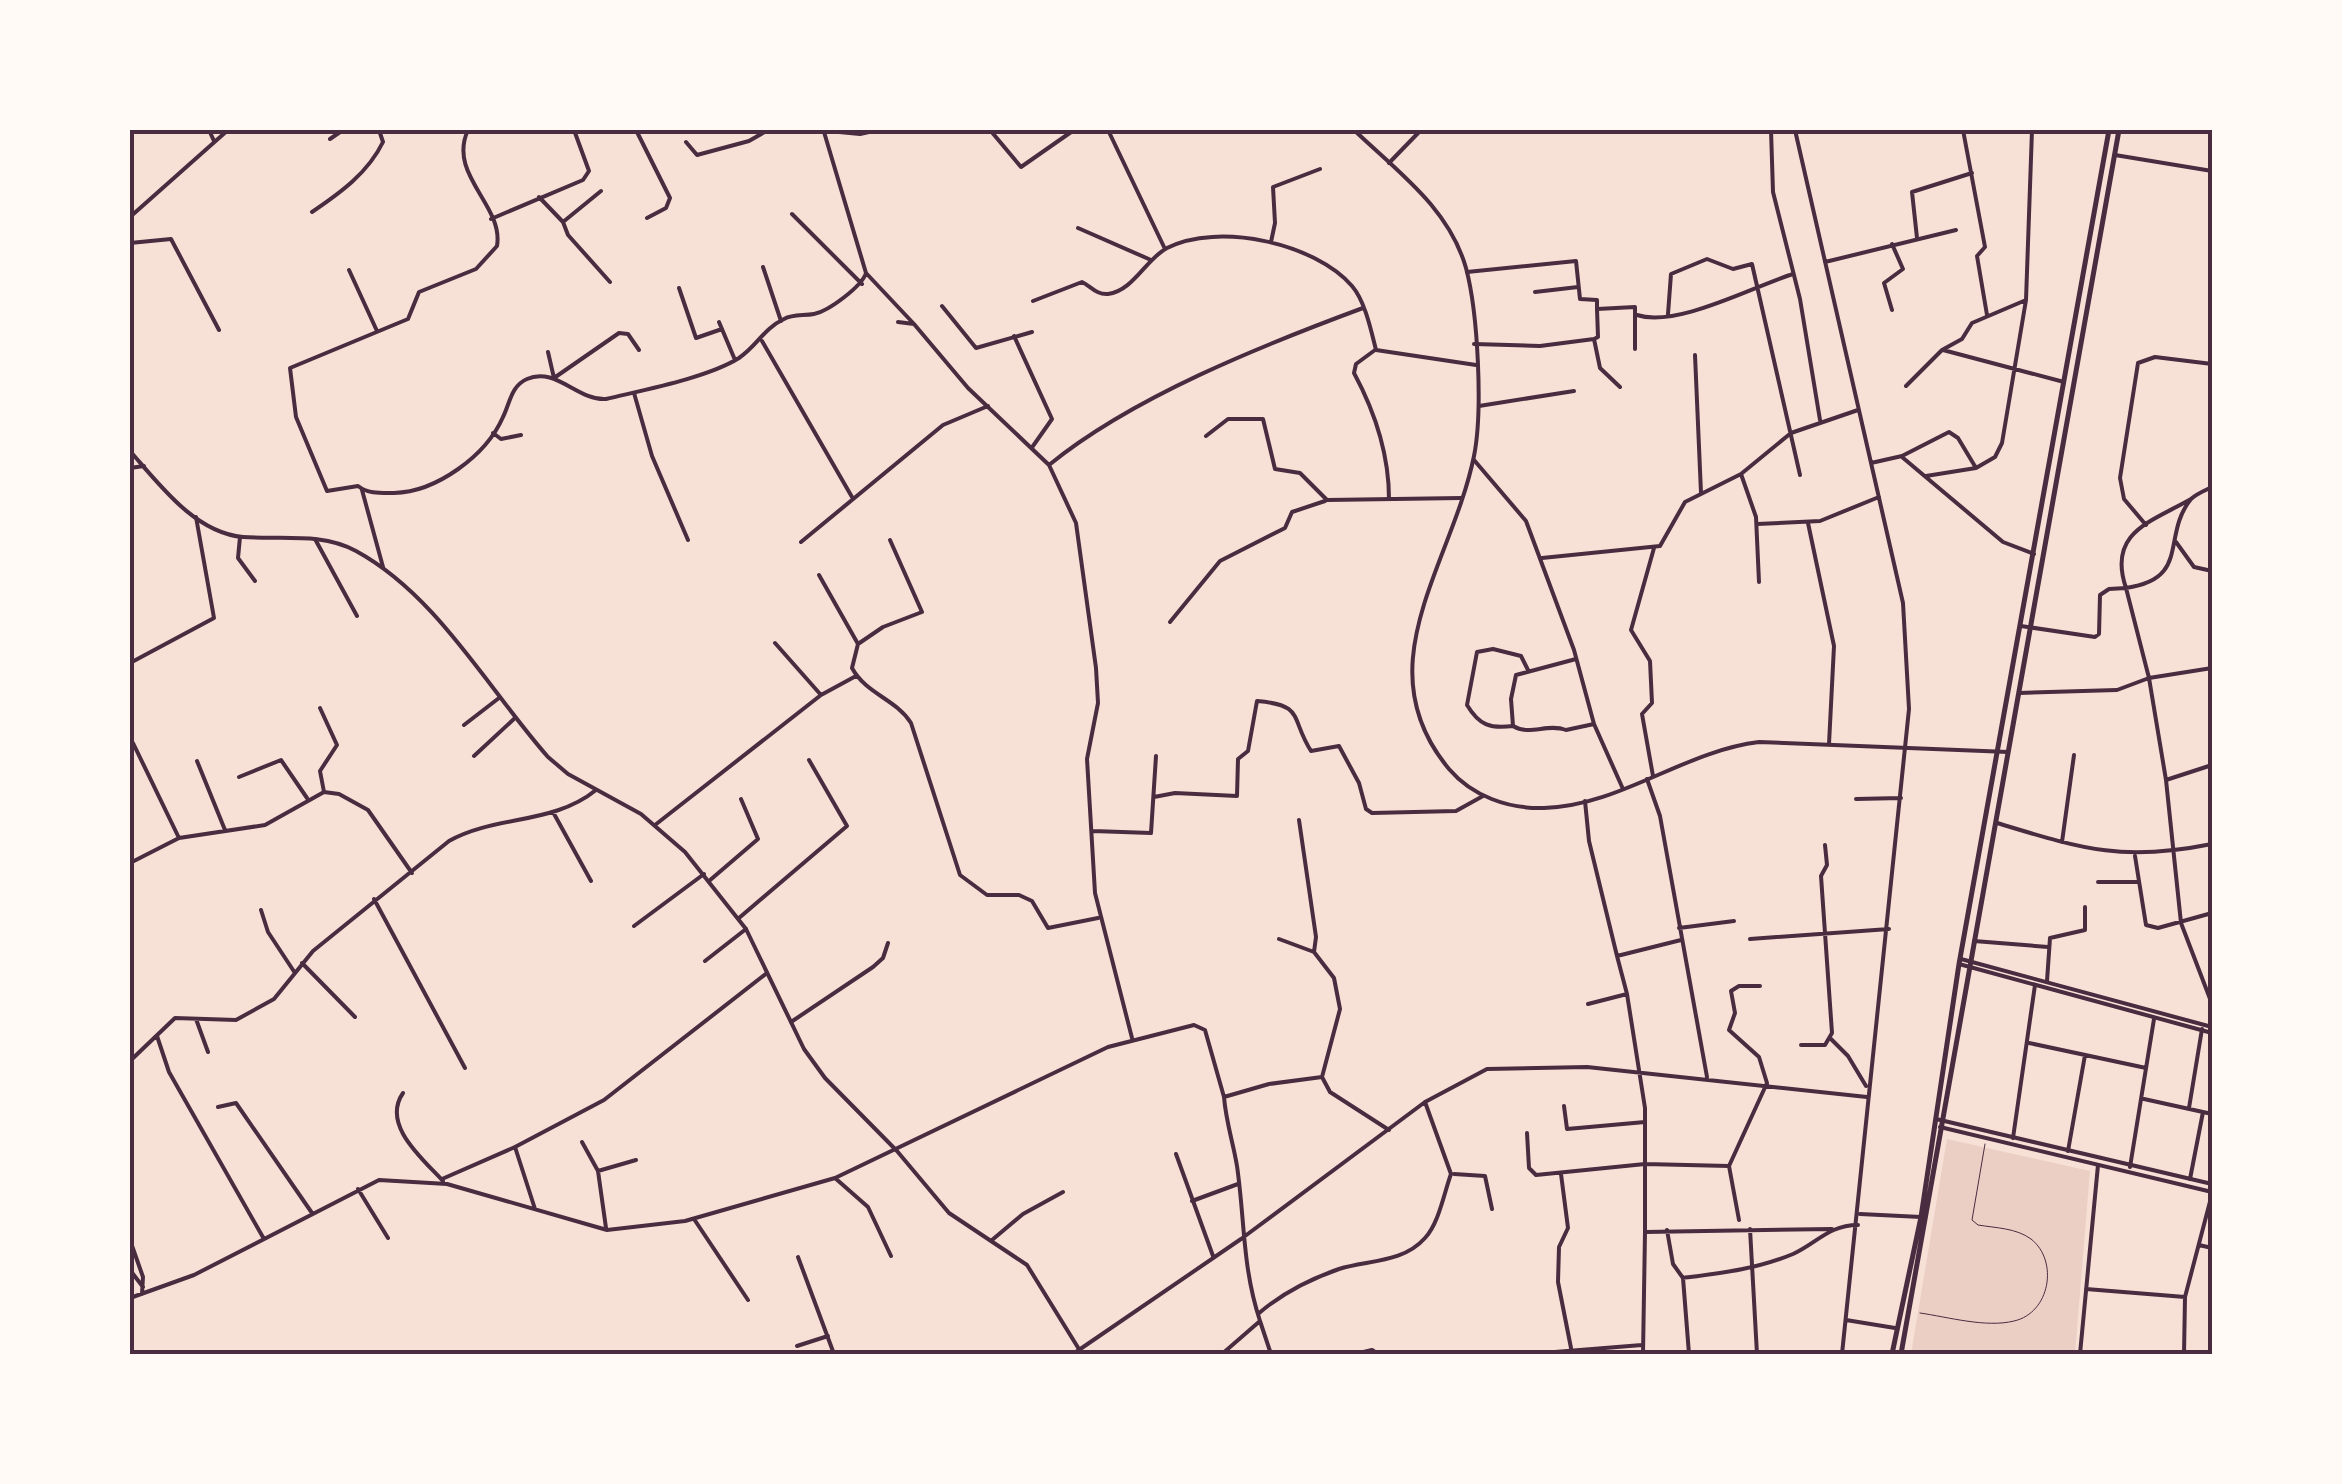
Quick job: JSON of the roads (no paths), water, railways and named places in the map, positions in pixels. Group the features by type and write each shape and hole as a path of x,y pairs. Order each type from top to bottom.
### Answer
{"main road":[{"path":"1901,1354 1939,1123 1960,961 2109,130"},
{"path":"1892,1354 1974,941 2119,130"},
{"path":"2081,285 2092,287"}],"street":[{"path":"209,130 214,141"},
{"path":"130,217 228,130"},
{"path":"330,139 343,130"},
{"path":"312,212 354,183 383,142 379,130"},
{"path":"384,568 362,490 358,486 325,490 292,402 290,368 408,319 419,292 481,264 499,239 466,170 463,153 468,130"},
{"path":"491,219 576,184 590,171 574,130"},
{"path":"636,130 670,198 666,208 647,218"},
{"path":"686,142 697,154 749,140 768,130"},
{"path":"878,130 821,131 866,273 988,406 1033,446 1048,465 1081,544 1098,703 1087,759 1098,918 1132,1038"},
{"path":"990,130 1021,167 1074,130"},
{"path":"1108,130 1165,248"},
{"path":"1354,130 1449,226 1467,272 1479,406 1474,460 1415,636 1410,677 1416,714 1434,751 1457,778 1483,796 1541,808 1585,801 1738,744 2008,752"},
{"path":"1389,164 1421,130"},
{"path":"1771,130 1773,192 1794,274 1820,420"},
{"path":"1795,130 1908,636 1905,748 1889,929 1867,1088 1858,1225 1842,1354"},
{"path":"1963,130 1982,217 1985,247 1977,254 1977,266 1987,315"},
{"path":"1925,476 1976,468 1996,457 2002,443 2026,300 2032,130"},
{"path":"2115,156 2212,170"},
{"path":"1271,242 1276,223 1273,187 1320,169"},
{"path":"1917,238 1912,192 1972,173"},
{"path":"564,222 601,191"},
{"path":"540,198 564,222 568,235 610,282"},
{"path":"792,214 862,284"},
{"path":"1078,228 1151,260"},
{"path":"1824,262 1956,230"},
{"path":"1033,302 1082,282 1098,293 1117,291 1165,248 1212,236 1271,242 1345,279 1363,308 1376,350"},
{"path":"130,243 171,239 218,330"},
{"path":"1891,243 1903,269 1884,284 1892,310"},
{"path":"1668,314 1670,274 1707,259 1734,269 1752,264 1800,475"},
{"path":"1467,272 1572,261 1577,264 1580,299 1597,300 1598,336 1594,340 1540,346 1474,344"},
{"path":"762,267 781,320"},
{"path":"349,270 377,331"},
{"path":"362,490 413,492 460,467 493,433 517,386 534,376 554,378 596,400 634,393 736,360 761,340 764,330 781,320 819,313 862,284 866,273"},
{"path":"1636,315 1668,314 1716,304 1794,274"},
{"path":"678,288 697,338 722,329"},
{"path":"1535,292 1578,288"},
{"path":"1906,386 1942,350 1959,342 1968,326 2026,300"},
{"path":"1597,309 1630,305 1636,315 1635,349"},
{"path":"942,306 972,347 1032,332"},
{"path":"1048,465 1099,428 1256,348 1363,308"},
{"path":"719,322 736,360"},
{"path":"898,322 914,324"},
{"path":"554,378 620,332 628,334 639,350"},
{"path":"1014,336 1052,419 1033,446"},
{"path":"761,340 852,497"},
{"path":"1594,340 1600,368 1620,387"},
{"path":"1390,498 1389,467 1368,398 1354,373 1356,364 1376,350 1476,365"},
{"path":"1942,350 2064,382"},
{"path":"548,352 554,378"},
{"path":"1695,355 1701,494"},
{"path":"2146,525 2124,499 2120,478 2138,363 2155,356 2212,364"},
{"path":"1479,406 1574,391"},
{"path":"634,393 652,456 688,540"},
{"path":"802,542 944,425 988,406"},
{"path":"1542,558 1654,548 1666,540 1681,506 1741,474 1791,433 1858,410"},
{"path":"1206,436 1228,419 1264,419 1274,469 1300,473 1327,500"},
{"path":"1871,462 1902,456 1949,432 1958,438 1976,468"},
{"path":"493,433 501,440 521,436"},
{"path":"130,450 196,517 240,537 315,539 342,544 384,568 416,598 548,757 656,825 704,874 739,918 791,1022 825,1078 897,1150 949,1214 1028,1265 1078,1353 1468,1075 1496,1067 1641,1072 1867,1097"},
{"path":"1902,456 2004,542 2034,554"},
{"path":"1474,460 1516,504 1542,558 1594,724 1623,788"},
{"path":"130,468 144,466"},
{"path":"1741,474 1757,524 1759,582"},
{"path":"2212,487 2146,525 2127,540 2121,552 2166,780 2181,923 2212,1004"},
{"path":"1757,524 1808,523 1879,497"},
{"path":"1170,622 1220,561 1287,527 1292,512 1327,500 1461,498"},
{"path":"2022,626 2090,639 2099,634 2100,594 2109,588 2126,588 2159,578 2192,499"},
{"path":"130,663 214,618 196,517"},
{"path":"1808,523 1834,646 1829,744"},
{"path":"240,537 238,558 255,581"},
{"path":"315,539 357,616"},
{"path":"890,540 922,612 883,627 858,644 852,661 856,676 912,722 954,862 966,883 987,896 1022,895 1036,905 1048,928 1098,918"},
{"path":"2176,541 2194,568 2212,571"},
{"path":"1654,548 1631,630 1652,670 1652,703 1642,714 1650,777 1707,1078"},
{"path":"820,575 858,644"},
{"path":"775,643 821,695"},
{"path":"1528,670 1521,656 1493,650 1477,652 1467,704 1476,721 1494,728 1514,726 1526,731 1556,726 1566,730 1594,724"},
{"path":"1514,726 1513,679 1528,670 1576,659"},
{"path":"2019,693 2117,690 2148,678 2212,668"},
{"path":"656,825 821,695 856,676"},
{"path":"464,724 499,698"},
{"path":"1154,798 1175,793 1237,796 1239,757 1248,751 1257,701 1282,703 1293,709 1311,751 1339,746 1372,813 1456,811 1483,796"},
{"path":"320,708 337,745 320,771 324,792"},
{"path":"474,756 515,718"},
{"path":"134,743 178,838"},
{"path":"2062,842 2074,755"},
{"path":"1094,830 1149,834 1156,756"},
{"path":"239,777 282,760 308,798"},
{"path":"739,918 846,826 809,760"},
{"path":"197,761 226,832"},
{"path":"2166,780 2212,765"},
{"path":"130,1061 182,1015 222,1022 254,1012 274,999 302,963 374,899 456,836 571,808 596,790"},
{"path":"130,863 178,838 265,825 324,792 339,794 368,810 412,872"},
{"path":"1856,799 1901,798"},
{"path":"708,880 758,839 742,800"},
{"path":"1585,801 1589,841 1641,1072 1646,1232 1643,1354"},
{"path":"553,812 590,881"},
{"path":"1298,820 1314,924 1314,952"},
{"path":"1996,822 2062,842 2136,856 2212,844"},
{"path":"1825,846 1828,865 1821,876 1830,1038 1848,1056 1867,1088"},
{"path":"2136,856 2146,926 2181,923 2212,913"},
{"path":"634,926 704,874"},
{"path":"2098,882 2138,882"},
{"path":"374,899 465,1068"},
{"path":"2046,982 2052,936 2084,930 2085,907"},
{"path":"261,910 268,932 295,972"},
{"path":"1679,928 1734,922"},
{"path":"705,960 746,929"},
{"path":"1750,939 1889,929"},
{"path":"1279,939 1314,952 1334,978 1340,1010 1322,1077 1330,1092 1389,1130"},
{"path":"1617,956 1680,940"},
{"path":"1974,941 2048,947"},
{"path":"791,1022 873,967 883,958 888,944"},
{"path":"1960,961 2035,985 2212,1030"},
{"path":"302,963 355,1017"},
{"path":"1969,964 2212,1030"},
{"path":"444,1182 604,1100 766,972"},
{"path":"2013,1138 2035,985"},
{"path":"1739,1220 1729,1166 1767,1083 1759,1058 1731,1034 1728,1026 1736,1013 1732,989 1760,986"},
{"path":"1588,1004 1626,994"},
{"path":"2130,1167 2144,1099 2154,1016"},
{"path":"196,1019 208,1052"},
{"path":"130,1298 194,1275 379,1180 444,1182 606,1230 694,1219 834,1178 1132,1038 1200,1026 1224,1097 1226,1132 1238,1184 1241,1239 1271,1354"},
{"path":"2189,1108 2202,1030"},
{"path":"157,1034 169,1072 264,1239"},
{"path":"1801,1045 1820,1047 1830,1038"},
{"path":"2029,1043 2146,1068"},
{"path":"2068,1151 2086,1054"},
{"path":"1224,1097 1269,1084 1322,1077"},
{"path":"403,1093 396,1111 400,1129 444,1182"},
{"path":"2144,1099 2212,1114"},
{"path":"218,1107 236,1102 312,1213"},
{"path":"1258,1314 1326,1274 1384,1262 1421,1243 1430,1233 1452,1174 1426,1102"},
{"path":"1564,1106 1567,1128 1645,1122"},
{"path":"2190,1179 2203,1112"},
{"path":"1939,1123 2212,1184"},
{"path":"1939,1123 2212,1193 2185,1297 2184,1354"},
{"path":"1527,1133 1532,1172 1560,1174 1645,1164 1729,1166"},
{"path":"582,1142 598,1171 606,1230"},
{"path":"516,1147 536,1212"},
{"path":"1176,1154 1213,1256"},
{"path":"598,1171 636,1160"},
{"path":"2080,1354 2098,1165"},
{"path":"1452,1174 1484,1175 1492,1210"},
{"path":"1560,1174 1568,1228 1559,1247 1558,1282 1571,1348"},
{"path":"834,1178 868,1208 891,1256"},
{"path":"1192,1200 1238,1184"},
{"path":"358,1189 388,1238"},
{"path":"992,1240 1022,1214 1064,1192"},
{"path":"1858,1214 1921,1217"},
{"path":"694,1219 748,1300"},
{"path":"1646,1232 1858,1225"},
{"path":"1750,1227 1757,1354"},
{"path":"1683,1278 1750,1270 1794,1253 1832,1228"},
{"path":"1667,1230 1673,1264 1683,1278 1689,1354"},
{"path":"130,1240 142,1295"},
{"path":"2198,1245 2212,1248"},
{"path":"798,1257 834,1354"},
{"path":"130,1270 143,1287"},
{"path":"2086,1289 2185,1297"},
{"path":"1846,1320 1896,1328"},
{"path":"1222,1354 1260,1321"},
{"path":"797,1346 828,1336"},
{"path":"1530,1354 1642,1344"},
{"path":"1355,1354 1378,1354"}],"lane":[{"path":"1920,1313 2012,1322 2034,1310 2045,1292 2048,1268 2036,1242 2025,1235 1978,1226 1972,1220 1985,1144"}]}
